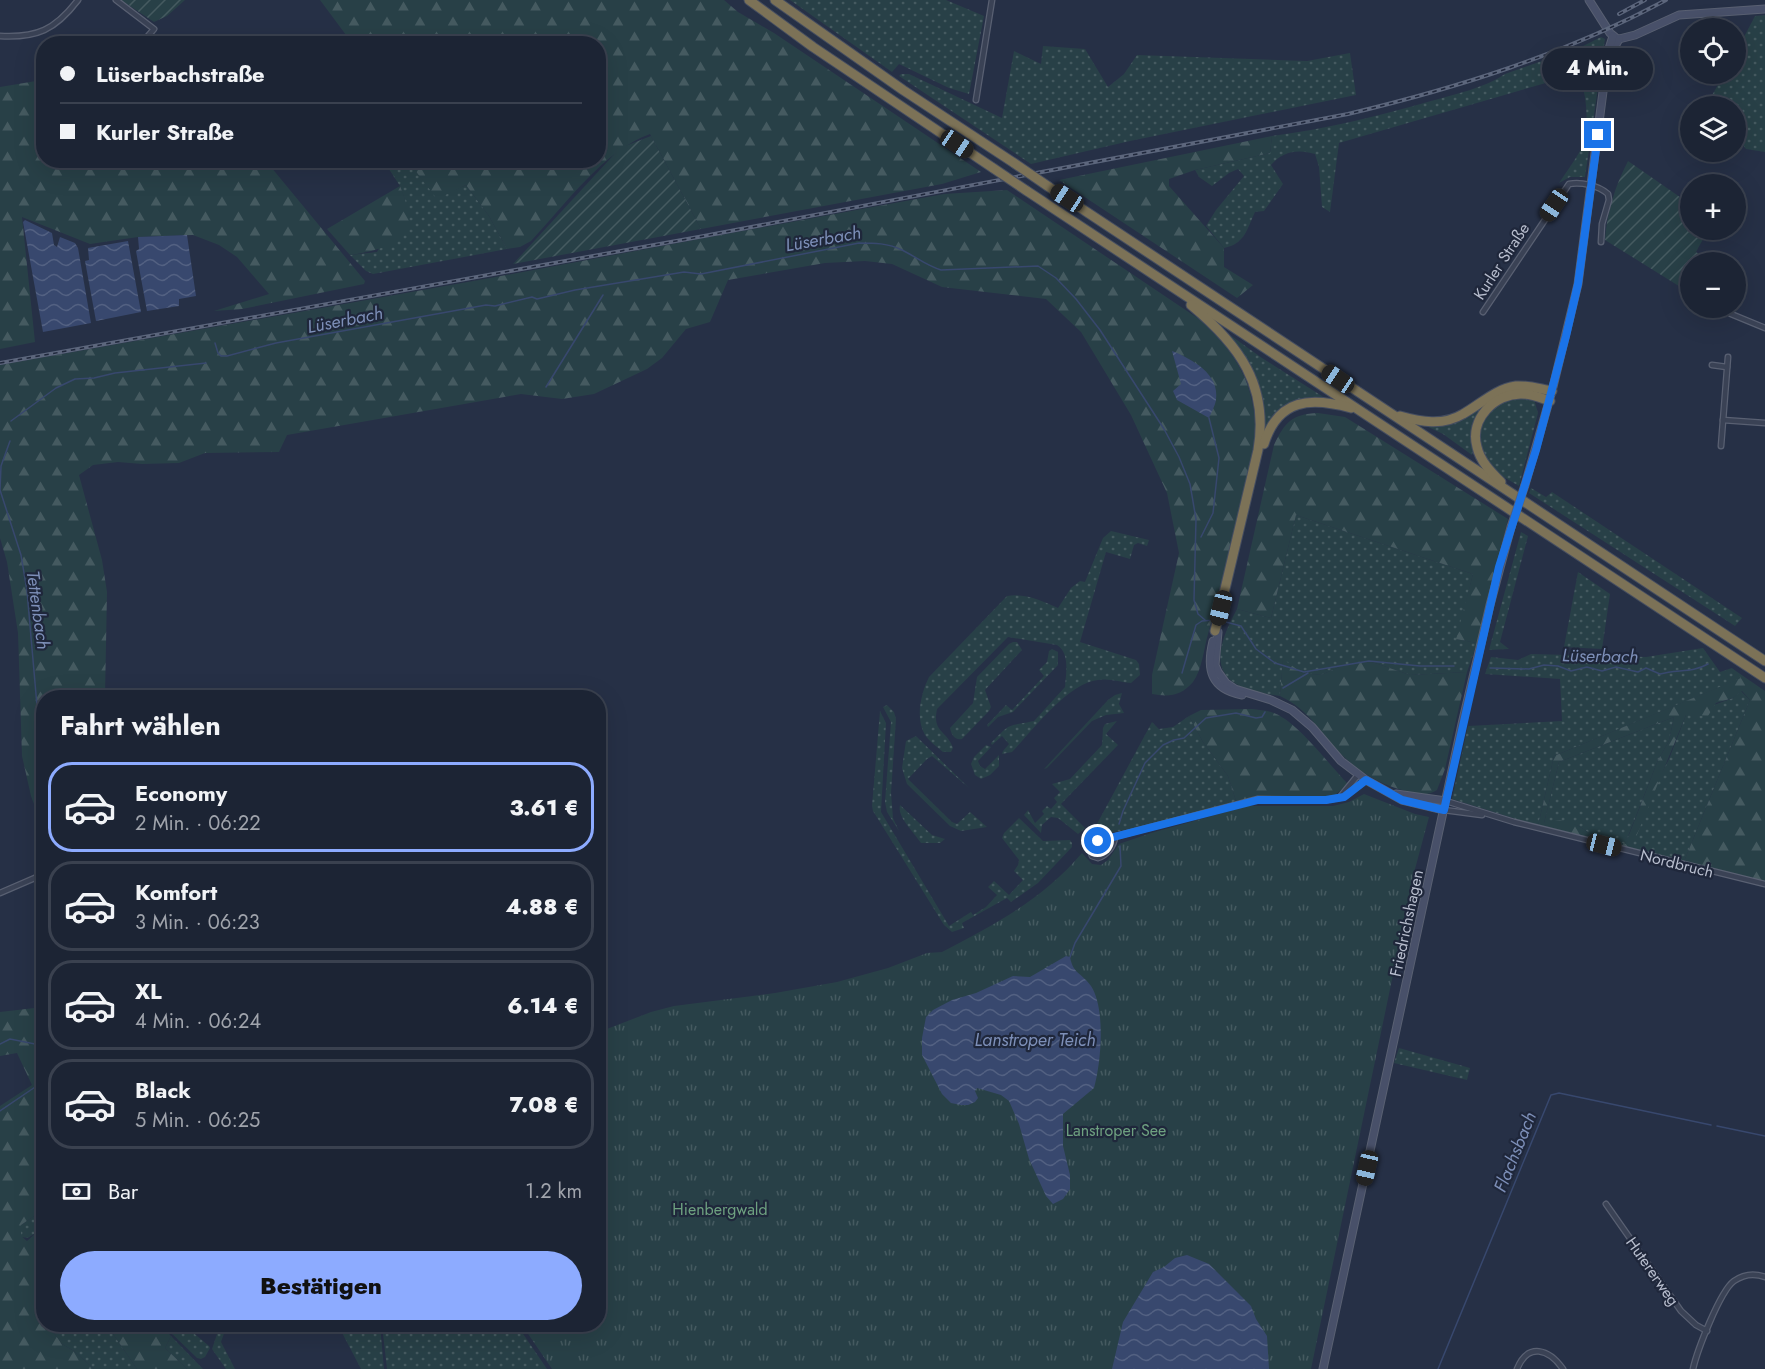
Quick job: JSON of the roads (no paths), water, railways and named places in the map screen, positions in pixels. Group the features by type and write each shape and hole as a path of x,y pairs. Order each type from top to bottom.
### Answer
{"highway":[{"path":"749,0 821,53 1027,191 1765,678"},
{"path":"775,0 855,58 1765,661"},
{"path":"1152,274 1209,320 1230,342 1247,367 1257,397 1260,437 1223,608"},
{"path":"1393,414 1426,422 1448,421 1503,389 1526,386 1551,396"},
{"path":"1510,492 1481,458 1476,445 1476,431 1480,419 1494,402 1510,394 1551,396"},
{"path":"1217,632 1264,443 1273,423 1288,410 1311,401 1323,401 1359,410"}],"main road":[{"path":"1589,0 1616,38"},
{"path":"1616,38 1635,35 1679,15 1765,9"},
{"path":"1551,396 1578,284 1606,55 1616,38"},
{"name":"Friedrichshagen","path":"1323,1369 1490,605 1551,396"},
{"path":"1217,632 1215,656 1218,672 1226,683 1292,710 1312,727 1341,761 1366,780 1402,800 1444,810"},
{"path":"1394,794 1446,801"}],"street":[{"path":"0,36 33,34 48,30 66,16 78,0"},
{"path":"116,0 154,29 148,36"},
{"path":"975,100 992,0"},
{"name":"Kurler Straße","path":"1483,312 1566,187 1572,183 1591,185"},
{"path":"1591,185 1603,189 1609,196 1602,224 1601,242"},
{"path":"1741,318 1765,328"},
{"path":"1721,446 1728,357"},
{"path":"1712,365 1727,367"},
{"path":"1723,420 1765,423"},
{"path":"1340,797 1359,775"},
{"path":"1115,837 1105,855 1098,858 1092,856 1089,850 1092,844 1115,837 1258,800 1326,800 1348,796 1366,780"},
{"name":"Nordbruch","path":"1446,801 1484,814 1765,884"},
{"name":"Nordbruch","path":"1444,810 1484,814"},
{"path":"0,893 36,877"},
{"name":"Hutererweg","path":"1606,1204 1681,1311 1696,1325 1707,1331"},
{"path":"1693,1369 1707,1331 1730,1285 1749,1274 1765,1277"},
{"path":"1517,1369 1520,1361 1526,1356 1540,1351 1554,1357 1563,1369"}],"water":[{"path":"25,220 52,233 54,245 57,247 60,237 75,243 78,248 91,323 43,332 23,222"},
{"path":"187,235 196,296 179,299 179,306 147,311 136,251 139,249 138,237"},
{"path":"128,241 141,312 96,321 85,261 89,260 88,248"},
{"path":"1172,351 1196,363 1214,382 1216,400 1209,418 1177,400 1173,391 1181,384"},
{"name":"Lanstroper Teich","path":"1066,956 1070,957 1073,967 1088,982 1096,996 1101,1036 1099,1065 1094,1088 1063,1114 1063,1146 1070,1175 1070,1189 1063,1199 1053,1204 1046,1196 1029,1159 1019,1124 1009,1101 1001,1095 977,1088 975,1091 978,1098 975,1102 968,1105 951,1103 942,1094 922,1055 922,1038 926,1017 933,1010 1013,976 1030,977"},
{"path":"1187,1255 1209,1264 1251,1306 1267,1336 1269,1369 1112,1369 1123,1322 1153,1272 1175,1258"}],"waterway":[{"name":"Lüserbach","path":"215,343 218,353 221,356 227,356 276,343 486,305 495,306 532,297 537,299 575,290 684,272 701,274 859,243 891,246 941,270 1038,266 1056,278 1100,330 1164,429 1179,457 1190,484 1196,519 1194,600 1198,614 1205,620"},
{"path":"546,387 603,295"},
{"name":"Tettenbach","path":"11,421 56,388 75,379 206,363"},
{"path":"1201,537 1213,513 1219,458 1209,418"},
{"name":"Tettenbach","path":"10,441 1,466 0,490 21,555 27,591 36,694"},
{"path":"1182,673 1196,625 1202,621 1215,620"},
{"path":"1222,621 1241,626 1256,649 1275,663 1304,672 1369,661 1420,666 1454,666"},
{"name":"Lüserbach","path":"1490,668 1529,669 1544,665 1558,666 1571,671 1587,667 1602,671 1616,667 1638,672 1646,668 1660,674 1696,669 1708,664"},
{"path":"1283,688 1308,673"},
{"path":"1119,824 1145,763 1163,745 1184,738 1206,718 1236,713 1256,718 1262,717 1265,712"},
{"path":"1070,957 1075,943 1121,866 1120,846"},
{"name":"Tettenbach","path":"0,1044 10,1039 36,1044"},
{"path":"0,1111 36,1086"},
{"name":"Flachsbach","path":"1438,1369 1551,1095 1559,1093 1711,1125"},
{"name":"Flachsbach","path":"1717,1126 1765,1136"}],"railway":[{"path":"1619,14 1645,0"},
{"path":"0,363 704,236 1348,114 1430,93 1510,68 1589,37 1666,0"}],"park label":[{"name":"Lanstroper See","path":"1116,1130"},
{"name":"Hienbergwald","path":"720,1209"}]}
